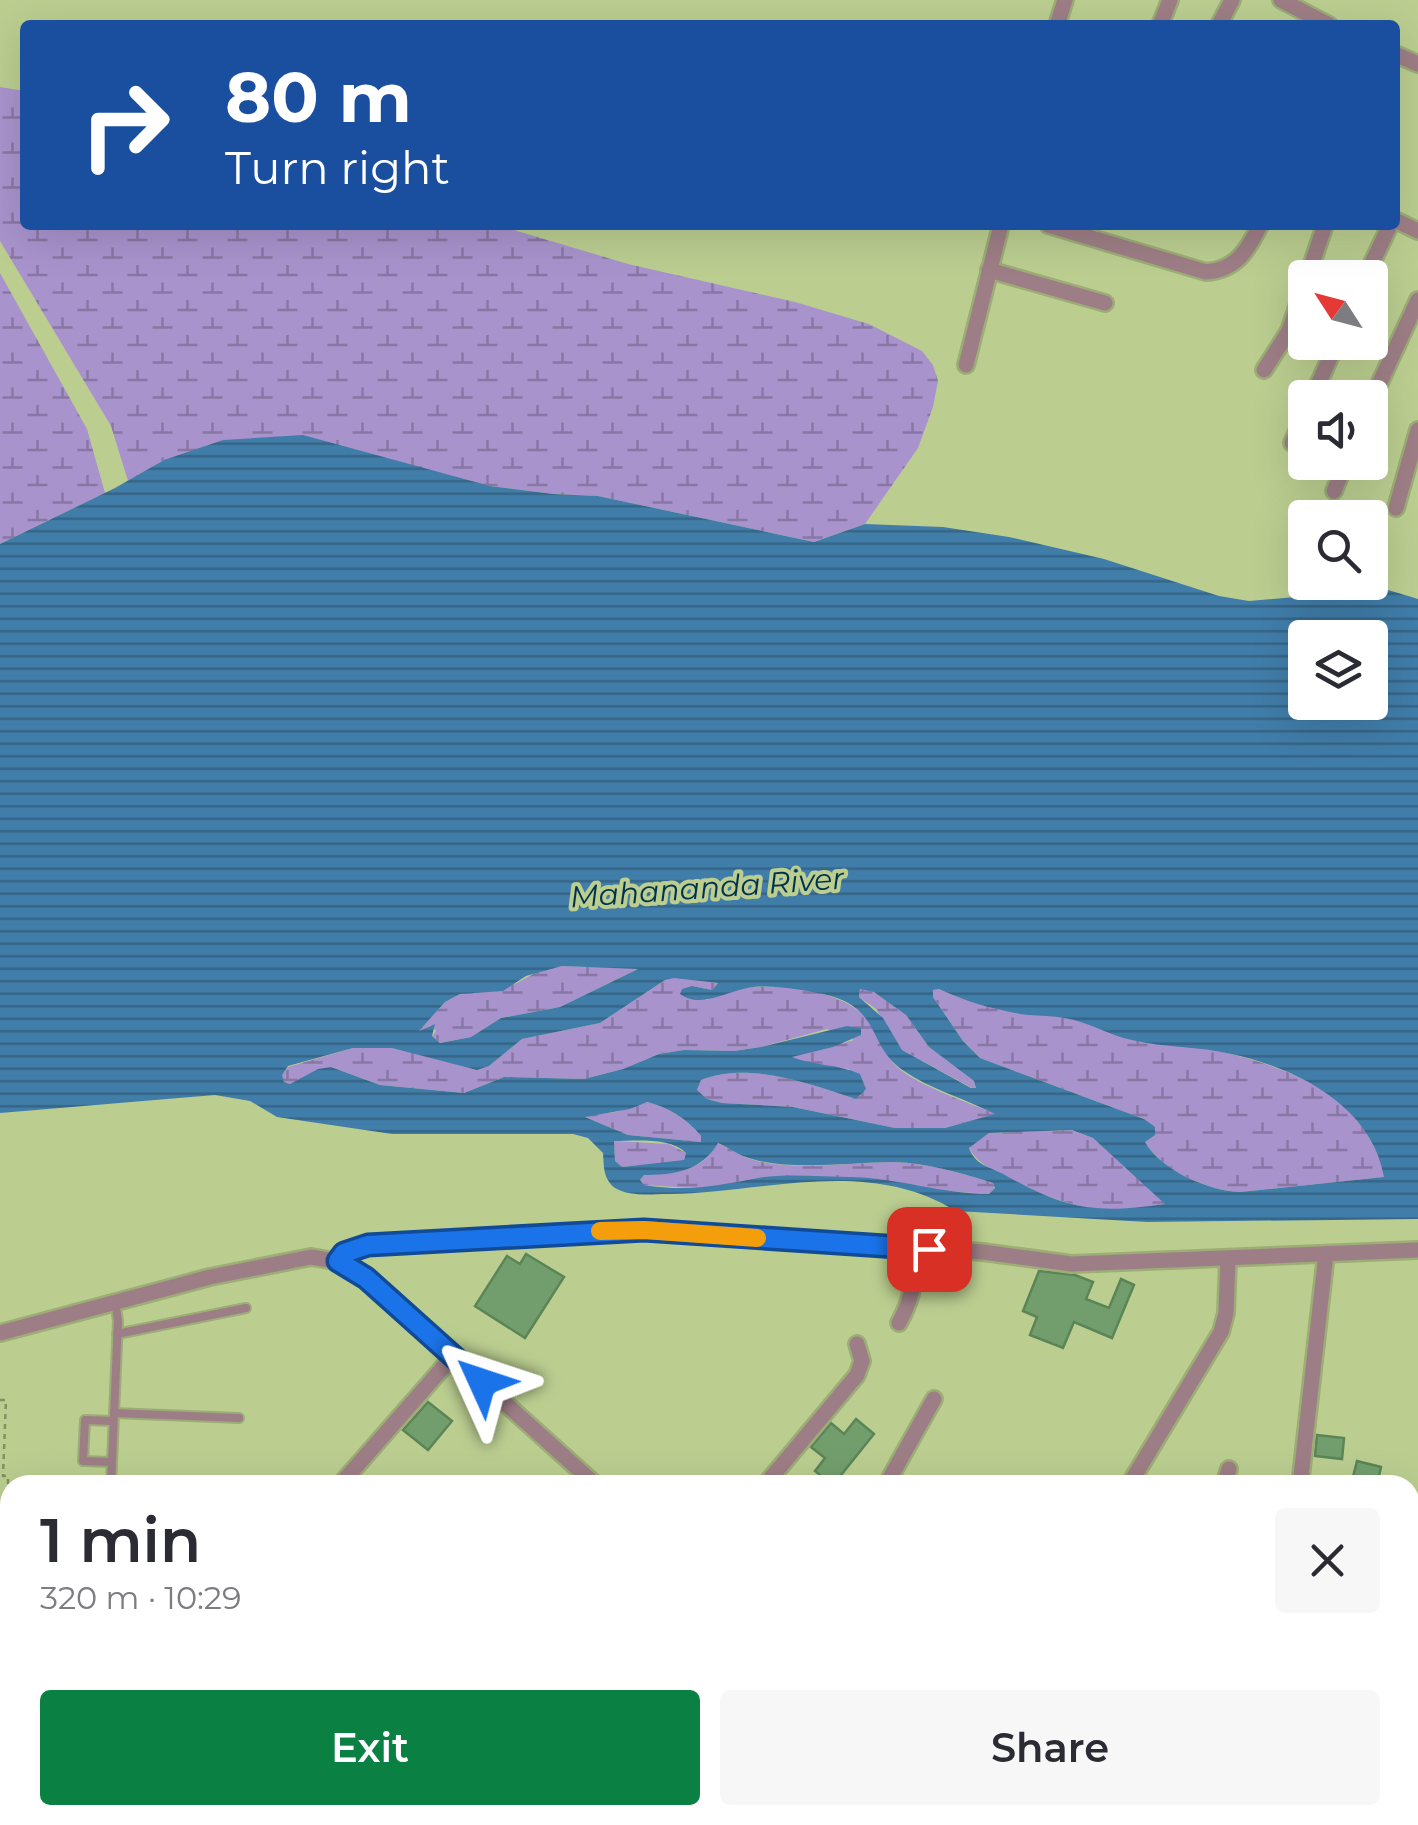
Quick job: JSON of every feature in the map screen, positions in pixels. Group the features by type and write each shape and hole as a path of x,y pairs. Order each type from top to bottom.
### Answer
{"street":[{"path":"1287,4 1319,20"},
{"path":"966,365 1000,230"},
{"path":"1065,230 1206,272 1242,258 1257,230"},
{"path":"1313,260 1323,230"},
{"path":"1373,260 1388,230"},
{"path":"990,270 1105,303"},
{"path":"1381,380 1418,300"},
{"path":"1264,370 1288,332"},
{"path":"1396,508 1418,430"},
{"path":"1334,491 1339,480"},
{"path":"338,1261 344,1253 368,1245 644,1230 984,1252 1072,1264 1418,1250"},
{"path":"900,1323 910,1302 914,1274 902,1247"},
{"path":"1301,1475 1326,1254"},
{"path":"0,1333 115,1301 302,1259 338,1261 366,1278 585,1475"},
{"path":"1135,1475 1220,1332 1226,1313 1228,1259"},
{"path":"774,1475 857,1375 862,1361 857,1344"},
{"path":"349,1475 453,1356"},
{"path":"892,1475 934,1399"}],"lane":[{"path":"111,1475 115,1301"},
{"path":"117,1334 246,1308"},
{"path":"112,1462 83,1460 85,1420 239,1418"}],"path":[{"path":"0,1400 6,1400 1,1475"},
{"path":"0,1516 0,1537"}],"green space":[{"path":"0,87 20,90 20,230 514,230 628,264 795,302 869,324 922,351 933,365 938,381 918,448 865,524 814,542 598,496 490,486 164,460 128,481 111,426 0,241"},
{"path":"0,273 87,429 105,493 0,544"},
{"path":"562,966 640,968 560,1007 501,1018 471,1037 440,1043 432,1036 436,1031 431,1025 417,1033 445,1002 460,994 515,984 537,972"},
{"path":"674,977 718,983 712,990 692,986 706,1000 745,988 772,987 834,997 861,1012 871,1023 901,1071 997,1114 945,1128 895,1128 793,1107 722,1103 707,1099 697,1090 701,1080 720,1075 759,1074 799,1081 856,1099 849,1069 818,1066 790,1057 854,1040 827,1029 761,1047 659,1054 584,1079 504,1077 464,1093 380,1085 331,1067 290,1084 284,1082 281,1074 288,1067 353,1048 393,1048 489,1066 522,1039 600,1023"},
{"path":"860,989 874,991 906,1015 929,1047 974,1081 976,1088 902,1050 876,1009 859,997"},
{"path":"933,990 994,1007 1094,1023 1232,1054 1298,1077 1352,1115 1372,1143 1385,1177 1240,1192 1200,1183 1174,1170 1152,1152 1145,1142 1148,1138 1144,1119 980,1058 963,1041 933,997"},
{"path":"647,1102 683,1119 701,1136 701,1142 628,1135 583,1116 616,1112"},
{"path":"1072,1130 1093,1138 1167,1204 1111,1211 1070,1204 1007,1179 976,1158 969,1147 989,1133"},
{"path":"614,1141 669,1144 686,1153 684,1161 622,1167 615,1161"},
{"path":"717,1143 745,1157 779,1165 906,1163 969,1176 993,1183 995,1188 989,1194 943,1191 857,1177 757,1179 709,1189 643,1185 640,1180 644,1175 695,1166"}],"water":[{"name":"Mahananda River","path":"303,435 490,486 598,496 814,542 865,524 943,527 1009,537 1104,559 1219,596 1249,601 1288,598 1388,600 1388,590 1418,599 1418,1219 1147,1222 956,1211 922,1194 851,1181 634,1194 615,1188 608,1181 603,1153 588,1138 573,1134 392,1134 277,1117 250,1101 215,1095 0,1113 0,544 164,460 223,440","holes":["562,966 638,969 560,1007 501,1018 471,1037 440,1043 432,1036 435,1024 419,1031 445,1002 460,994 503,991 526,976","665,980 718,983 712,990 692,986 682,989 680,994 697,1000 762,987 789,988 842,1000 865,1017 884,1050 904,1071 995,1114 945,1128 895,1128 793,1107 722,1103 707,1099 697,1090 701,1080 720,1075 759,1074 799,1081 856,1099 866,1089 860,1074 792,1057 861,1035 861,1028 847,1026 761,1047 659,1054 584,1079 504,1077 464,1093 380,1085 331,1067 318,1069 290,1084 284,1082 282,1075 288,1066 353,1048 392,1048 477,1070 489,1066 522,1039 600,1023","860,989 874,992 906,1015 929,1047 974,1081 976,1088 902,1050 883,1018 859,997","933,990 994,1008 1081,1022 1132,1040 1219,1051 1280,1069 1305,1080 1347,1110 1364,1129 1384,1177 1240,1192 1200,1183 1174,1170 1152,1152 1145,1142 1155,1135 1155,1127 1144,1119 980,1058 963,1041 933,997","647,1102 662,1107 683,1119 701,1136 701,1142 628,1135 585,1117","1072,1130 1093,1138 1165,1204 1120,1209 1065,1202 984,1165 969,1148 989,1133","614,1141 662,1142 686,1153 684,1160 622,1167 615,1161","718,1143 762,1162 919,1164 981,1179 993,1183 995,1188 989,1194 972,1193 869,1178 804,1176 688,1188 644,1185 640,1180 644,1175 676,1172 704,1160"]}],"building":[{"path":"526,1254 564,1277 525,1338 475,1306 507,1256 520,1264"},
{"path":"1039,1271 1075,1275 1093,1282 1086,1299 1109,1308 1121,1279 1134,1285 1112,1338 1074,1322 1063,1348 1030,1335 1037,1317 1023,1311"},
{"path":"428,1402 452,1421 428,1450 403,1430"},
{"path":"856,1419 874,1434 841,1475 820,1475 815,1471 825,1458 811,1447 831,1423 844,1434"},
{"path":"1317,1435 1344,1438 1342,1459 1315,1456"},
{"path":"1357,1461 1381,1467 1379,1475 1354,1475"}],"slow traffic":[{"path":"600,1231 757,1238"}],"route":[{"path":"482,1382 366,1278 338,1261 344,1253 368,1245 644,1230 929,1249"}]}
